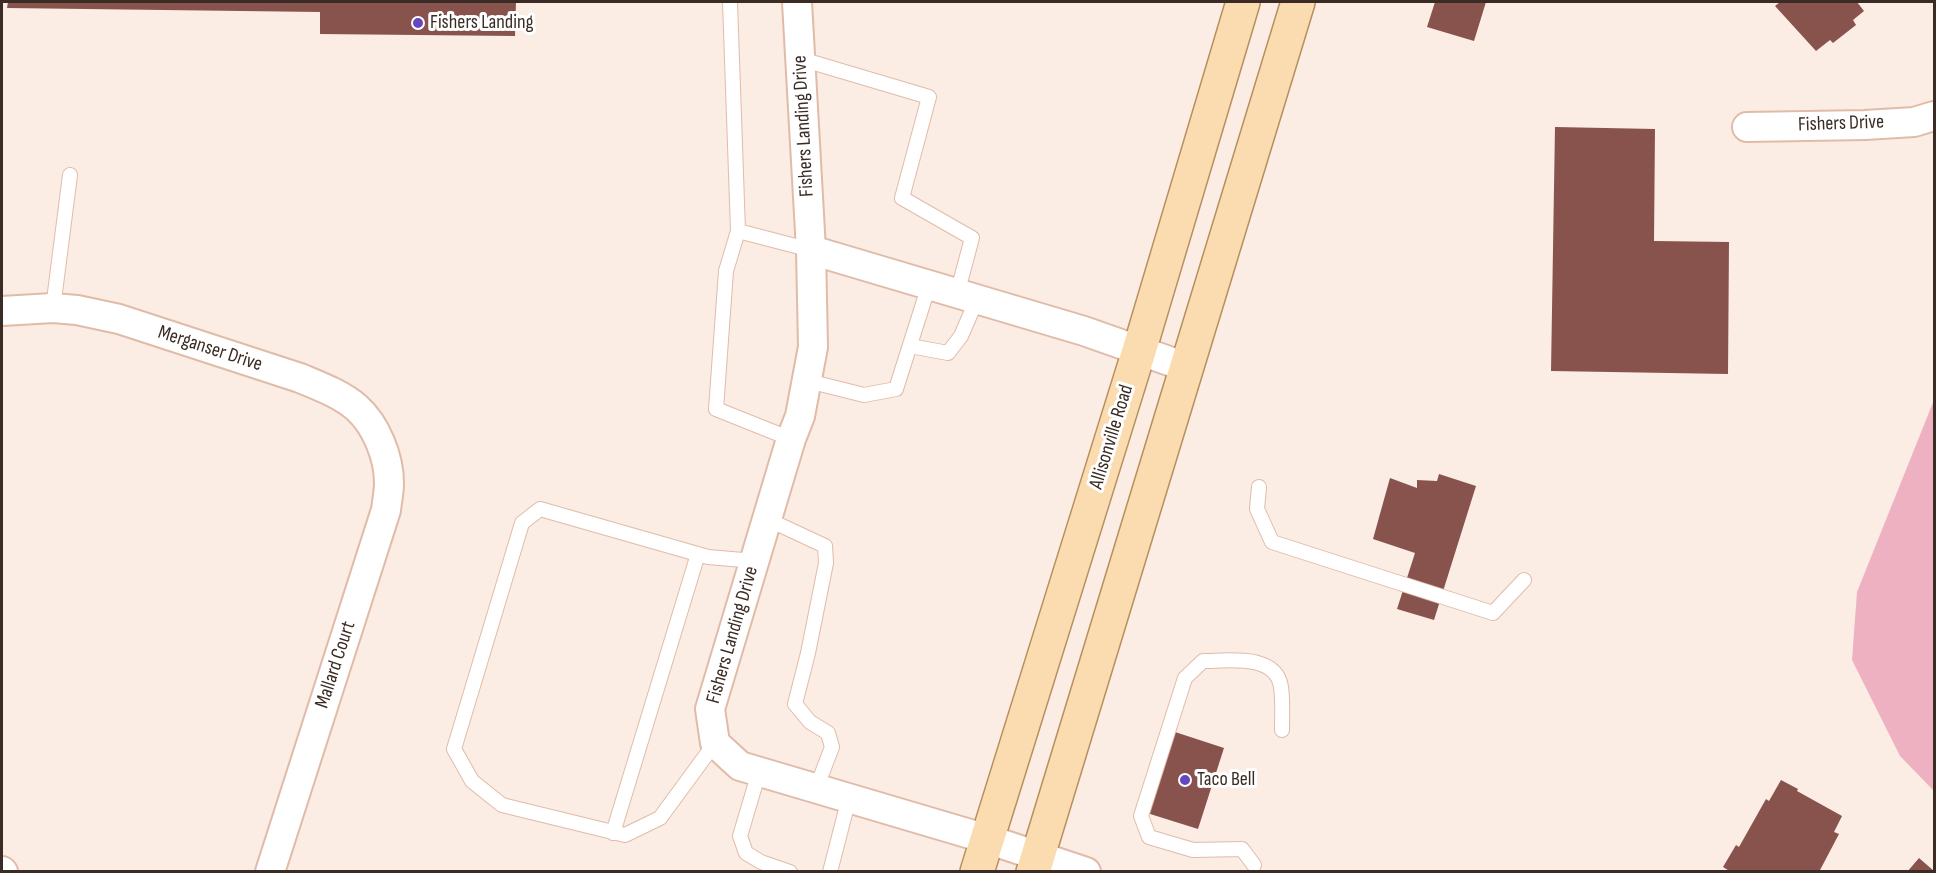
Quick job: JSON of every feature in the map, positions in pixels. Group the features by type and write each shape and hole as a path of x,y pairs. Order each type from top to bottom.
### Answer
{"main road":[{"name":"Allisonville Road","path":"1018,854 1139,351 1243,2"},
{"name":"Allisonville Road","path":"978,872 1018,854 1186,367 1298,2"}],"street":[{"name":"Fishers Landing Drive","path":"715,743 710,709 791,439 800,416 813,347 811,250 797,2"},
{"name":"Fishers Drive","path":"1747,127 1914,122 1935,116"},
{"path":"811,250 1084,331 1186,367"},
{"name":"Merganser Drive","path":"2,311 53,308 77,310 119,319 300,378 327,389 356,406 373,429 385,456"},
{"name":"Mallard Court","path":"270,872 386,510 389,482 385,456"},
{"path":"715,743 740,766 849,798 1018,854 1086,872"}],"lane":[{"path":"730,2 738,231 726,271 716,409 791,439"},
{"path":"801,59 929,97 902,198 972,238 961,336 948,352 910,346"},
{"path":"53,308 70,175"},
{"path":"738,231 811,250"},
{"path":"808,381 864,395 896,389 929,285"},
{"path":"1259,488 1257,509 1272,542 1493,613 1524,580"},
{"path":"715,743 660,818 625,836 502,805 472,781 454,749 518,534 522,523 540,509 708,557 754,561"},
{"path":"767,519 825,546 826,563 795,704 810,722 828,733 832,747 816,789"},
{"path":"613,833 698,554"},
{"path":"1254,865 1242,849 1193,850 1149,837 1141,816 1185,678 1203,661 1254,661 1270,668 1281,685 1282,730"},
{"path":"759,772 740,836 746,853 761,862 790,872"},
{"path":"830,872 849,798"}],"shaded area":[{"path":"1934,400 1934,791 1900,756 1852,660 1857,592"}],"building":[{"name":"Fishers Landing","path":"8,2 516,2 515,36 320,34 320,12 7,8"},
{"path":"1435,2 1486,2 1474,41 1427,27"},
{"path":"1780,2 1857,2 1864,11 1853,20 1856,25 1833,43 1830,40 1816,51 1775,6"},
{"path":"1555,127 1655,129 1654,241 1729,242 1728,374 1551,371"},
{"path":"1439,474 1476,486 1434,620 1397,609 1415,553 1373,539 1390,478 1417,488 1417,480 1437,481"},
{"name":"Taco Bell","path":"1172,731 1224,748 1198,829 1147,813"},
{"path":"1781,780 1842,816 1834,832 1839,834 1819,872 1731,872 1723,867 1736,845 1739,847 1766,799 1769,801"},
{"path":"1919,858 1934,871 1934,872 1907,872"}],"place":[{"name":"Fishers Landing","path":"418,23"},
{"name":"Taco Bell","path":"1185,780"}]}
